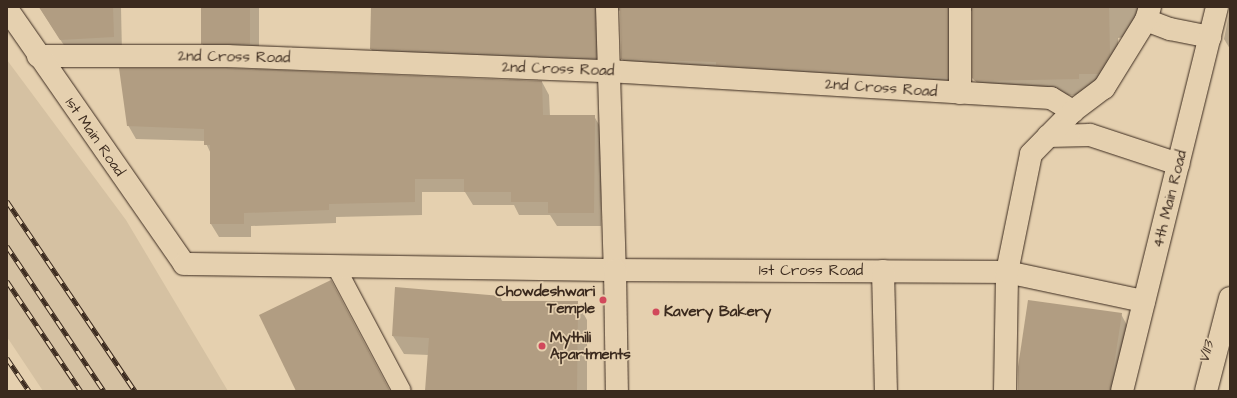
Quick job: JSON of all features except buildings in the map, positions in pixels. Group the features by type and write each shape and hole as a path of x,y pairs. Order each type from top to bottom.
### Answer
{"street":[{"path":"607,7 617,391"},
{"path":"960,7 960,93"},
{"name":"4th Main Road","path":"1122,391 1217,7"},
{"name":"1st Main Road","path":"7,9 38,56 184,264"},
{"path":"1004,391 1007,272 1031,154 1073,111 1104,88 1148,13 1170,29 1210,38"},
{"name":"2nd Cross Road","path":"38,56 227,56 608,71 1051,98 1073,111"},
{"path":"1048,136 1090,135 1178,164"},
{"name":"1st Cross Road","path":"184,264 615,270 1007,272 1144,301"},
{"path":"883,272 886,391"},
{"path":"1206,391 1230,298"}],"lane":[{"path":"336,267 402,391"}],"shaded area":[{"path":"7,60 126,220 228,391 43,391 7,337"}],"railway":[{"path":"7,201 135,391"},
{"path":"7,246 104,391"},
{"path":"7,281 81,391"},
{"path":"7,358 29,391"}],"place":[{"name":"Chowdeshwari Temple","path":"603,300"},
{"name":"Kavery Bakery","path":"656,312"},
{"name":"Mythili Apartments","path":"542,346"}],"water label":[{"name":"V113","path":"1206,352"}]}
